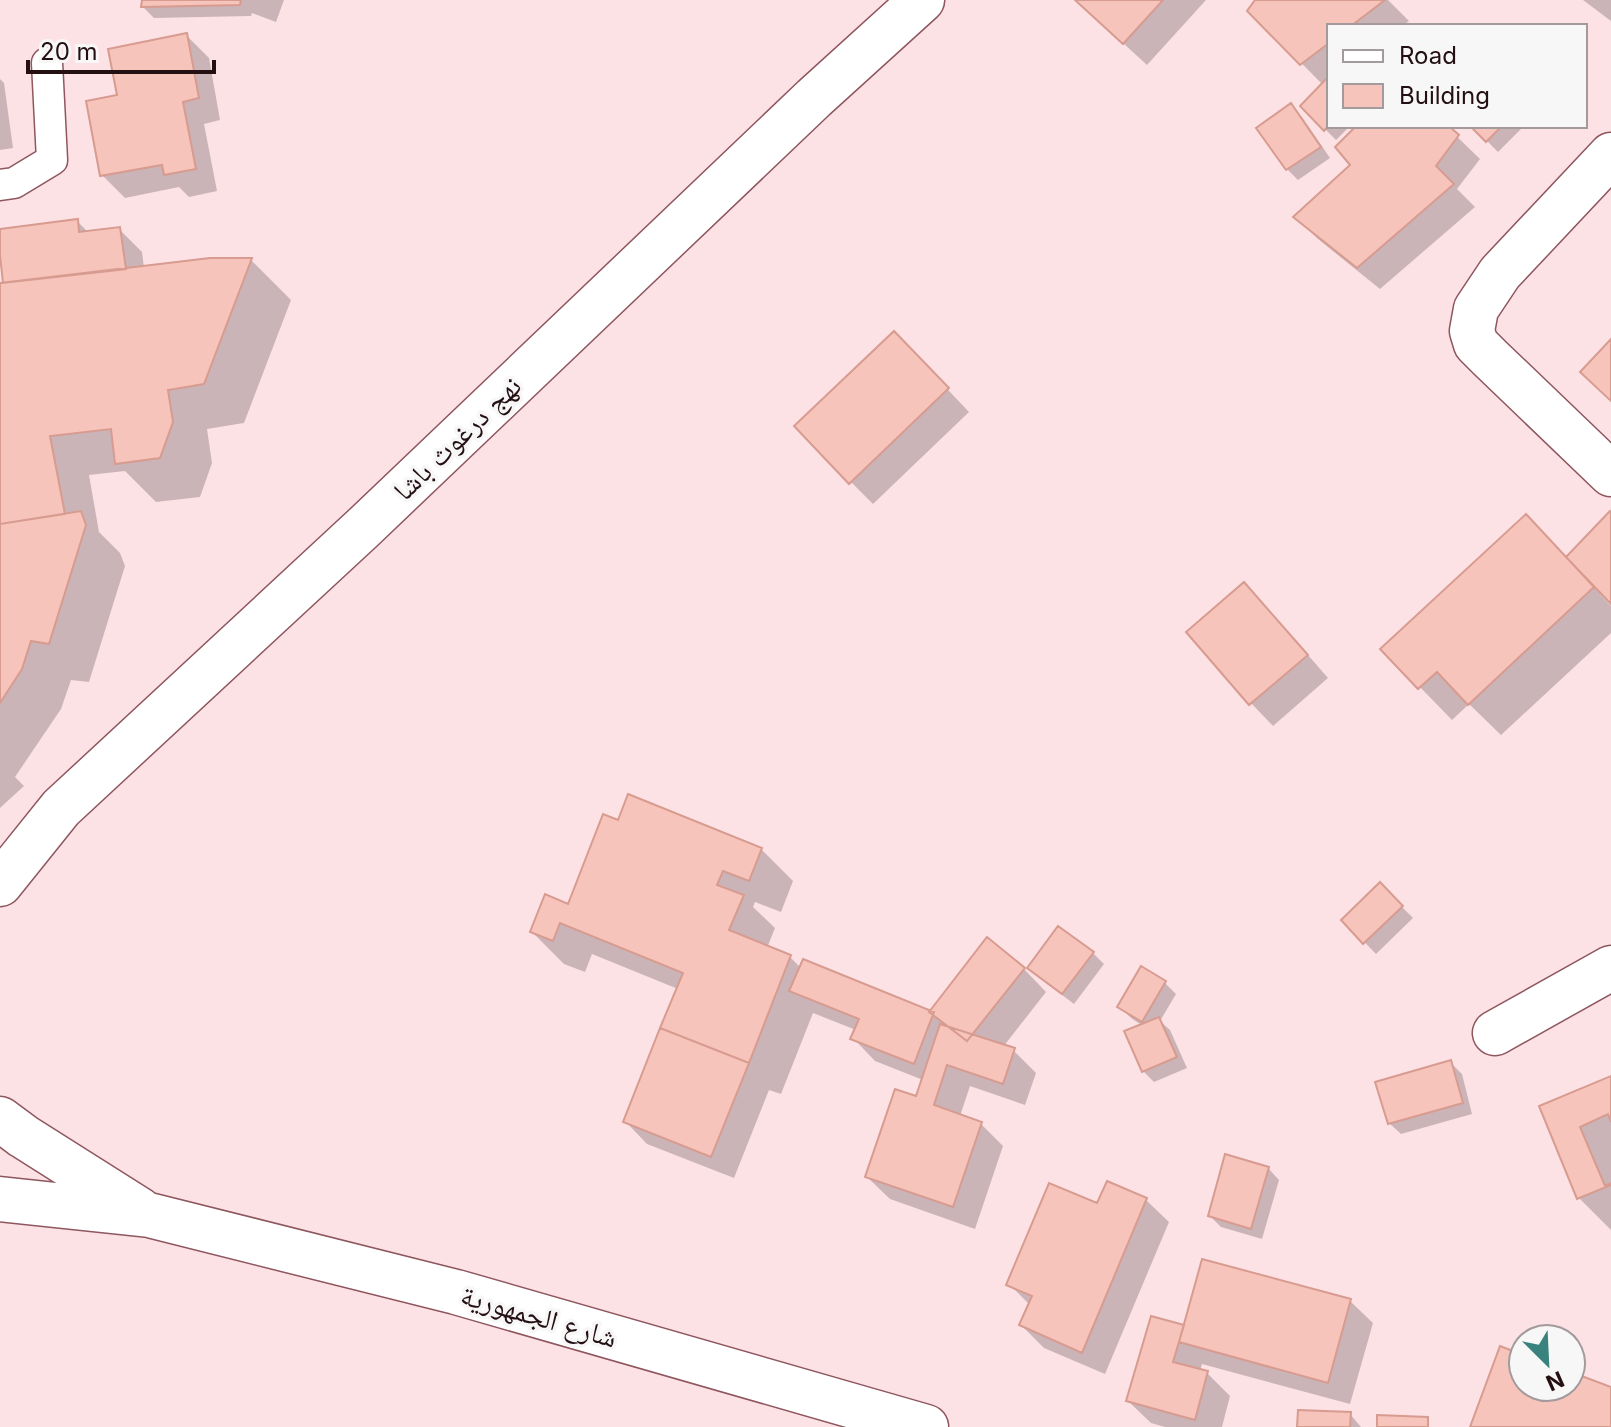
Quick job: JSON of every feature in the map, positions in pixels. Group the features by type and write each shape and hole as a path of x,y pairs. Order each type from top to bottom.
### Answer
{"main road":[{"name":"نهج درغوث باشا","path":"0,884 61,808 363,528 814,98 922,0"},
{"path":"1611,155 1500,273 1476,309 1472,331 1476,344 1611,474"},
{"path":"1495,1033 1611,968"},
{"name":"شارع الجمهورية","path":"0,1119 149,1215"},
{"name":"شارع الجمهورية","path":"0,1199 149,1215 456,1292 926,1427"}],"lane":[{"path":"0,185 14,183 52,160 47,63"}],"building":[{"path":"142,0 241,0 240,5 141,7"},
{"path":"1075,0 1163,0 1123,44"},
{"path":"1255,0 1385,0 1354,24 1327,24 1327,45 1300,65 1247,11"},
{"path":"187,33 199,98 183,102 196,169 164,175 162,165 100,176 86,101 117,95 108,49"},
{"path":"1327,78 1327,127 1324,131 1300,106"},
{"path":"1291,103 1321,147 1286,170 1256,128"},
{"path":"1354,128 1451,128 1459,135 1436,166 1454,184 1357,268 1293,217 1350,165 1335,147"},
{"path":"1472,128 1500,128 1486,142"},
{"path":"78,219 79,232 120,227 126,269 3,283 0,229"},
{"path":"210,258 252,258 204,384 168,390 173,422 160,458 115,464 111,429 50,436 65,514 0,524 0,283"},
{"path":"894,331 949,388 849,484 794,426"},
{"path":"1611,339 1611,401 1580,372"},
{"path":"81,511 86,525 49,644 31,641 22,669 0,703 0,524"},
{"path":"1611,512 1611,604 1566,557"},
{"path":"1526,514 1594,587 1468,705 1437,672 1418,689 1380,649"},
{"path":"1244,582 1308,655 1249,705 1186,632"},
{"path":"628,794 762,848 749,881 723,871 717,885 744,895 729,930 791,955 749,1063 660,1028 683,973 560,923 553,941 530,932 545,894 568,904 603,814 618,820"},
{"path":"1380,882 1403,906 1363,944 1341,920"},
{"path":"1058,926 1094,952 1062,994 1027,968"},
{"path":"987,937 1025,968 967,1041 929,1012"},
{"path":"803,959 934,1012 914,1064 850,1039 859,1019 789,991"},
{"path":"1141,966 1166,981 1142,1022 1117,1007"},
{"path":"1159,1017 1177,1057 1142,1072 1124,1031"},
{"path":"940,1024 1015,1048 1003,1084 947,1065 934,1105 982,1122 953,1207 865,1177 895,1089 916,1096"},
{"path":"660,1028 749,1063 711,1157 623,1122"},
{"path":"1451,1060 1463,1103 1388,1124 1375,1082"},
{"path":"1611,1076 1611,1122 1608,1114 1580,1127 1605,1186 1611,1185 1577,1199 1539,1106"},
{"path":"1225,1154 1269,1167 1251,1229 1208,1216"},
{"path":"1107,1181 1147,1198 1082,1353 1019,1325 1032,1296 1006,1285 1049,1183 1097,1203"},
{"path":"1202,1259 1351,1299 1328,1383 1179,1342"},
{"path":"1151,1316 1184,1325 1173,1362 1208,1371 1195,1420 1126,1401"},
{"path":"1500,1346 1507,1349 1507,1403 1587,1403 1587,1378 1611,1387 1611,1427 1470,1427"},
{"path":"1298,1410 1351,1412 1350,1427 1297,1427"},
{"path":"1377,1415 1428,1417 1428,1427 1377,1427"}]}
